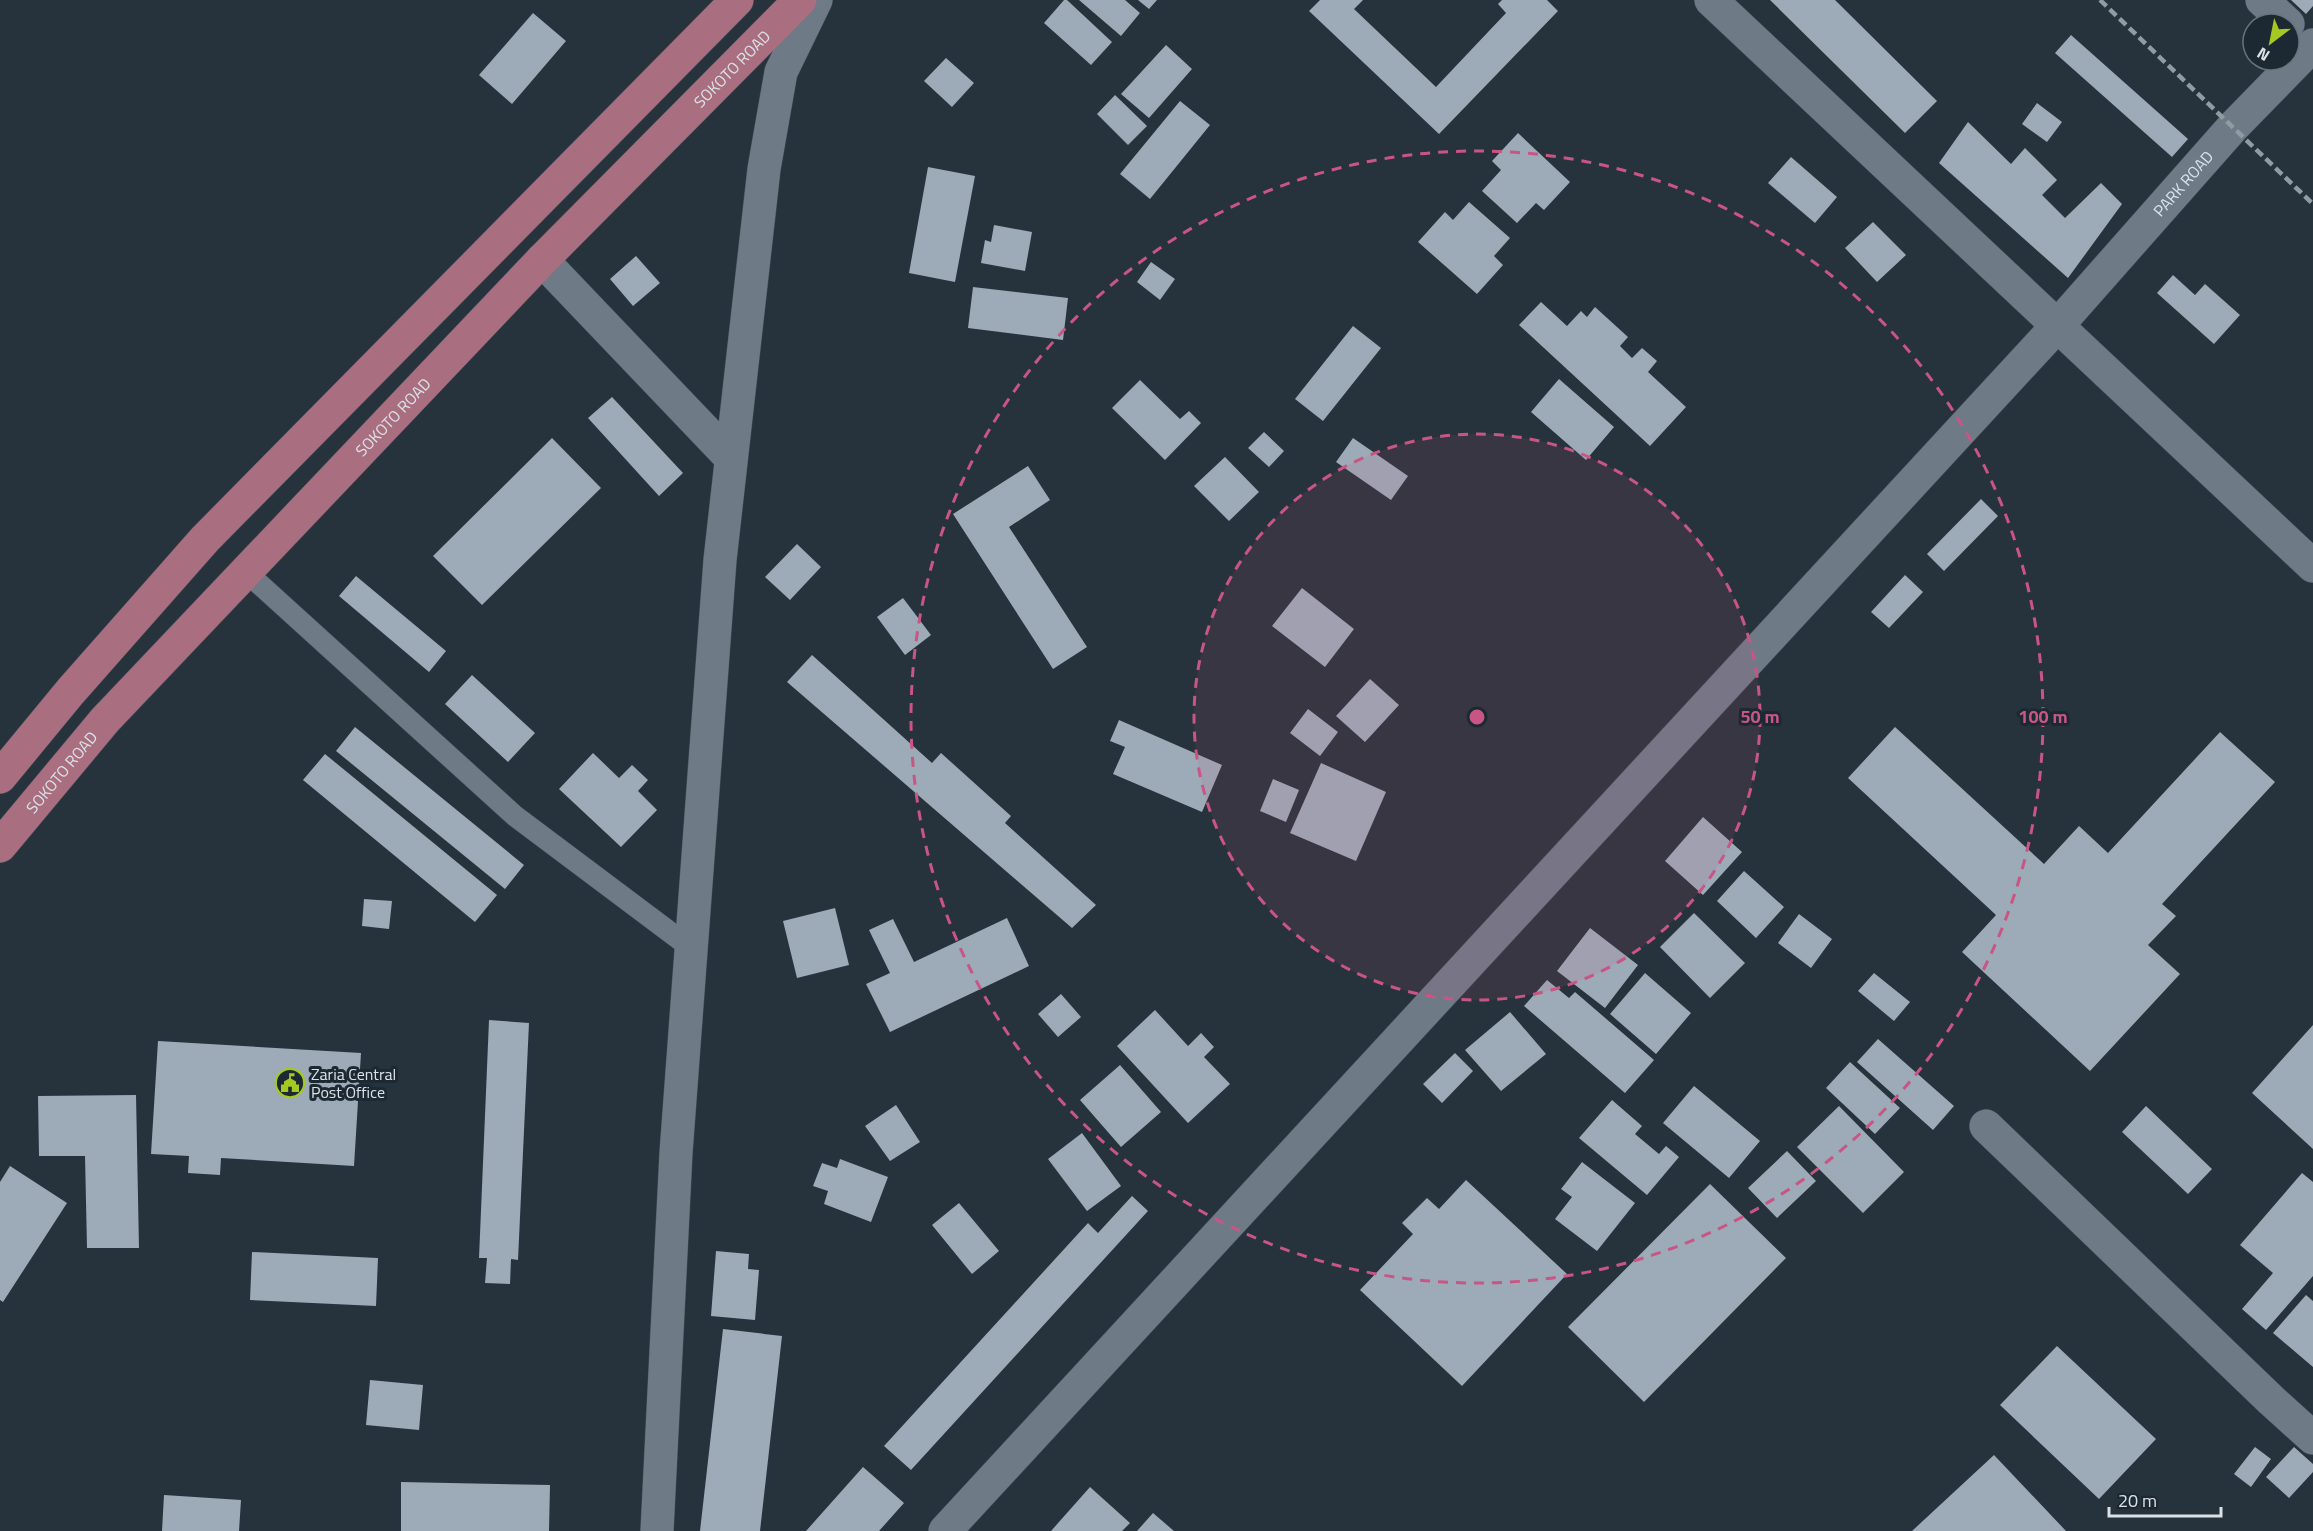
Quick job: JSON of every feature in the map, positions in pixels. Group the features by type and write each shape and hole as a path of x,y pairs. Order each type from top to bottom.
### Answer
{"main road":[{"path":"0,777 70,692 205,538 737,0"},
{"name":"SOKOTO ROAD","path":"0,846 105,720 245,571 542,260 800,0"}],"street":[{"path":"657,1531 676,1154 720,560 764,169 782,72 816,0"},
{"path":"1711,0 2313,566"},
{"path":"2262,0 2303,38"},
{"name":"PARK ROAD","path":"945,1531 2058,325 2232,128 2303,38"},
{"path":"542,260 731,458"},
{"path":"1986,1126 2313,1438"}],"lane":[{"path":"245,571 515,816 691,948"}],"building":[{"path":"1064,0 1067,0 1112,42 1091,65 1044,23"},
{"path":"1079,0 1125,0 1140,13 1121,36"},
{"path":"1138,0 1157,0 1149,9"},
{"path":"1320,0 1363,0 1354,9 1436,87 1506,13 1498,4 1502,0 1547,0 1558,11 1439,134 1309,11"},
{"path":"1770,0 1835,0 1937,101 1905,133"},
{"path":"2291,0 2313,0 2313,6 2306,14"},
{"path":"533,13 566,41 512,104 479,75"},
{"path":"2071,35 2188,139 2172,157 2055,53"},
{"path":"1166,45 1192,69 1149,118 1121,94"},
{"path":"946,58 974,83 952,107 924,81"},
{"path":"1115,95 1147,126 1128,145 1097,114"},
{"path":"1180,101 1210,125 1150,199 1120,174"},
{"path":"2037,103 2062,122 2047,142 2022,124"},
{"path":"1968,122 2011,164 2025,148 2057,180 2042,195 2065,218 2101,183 2122,204 2068,278 1939,163"},
{"path":"1518,133 1570,182 1544,210 1536,203 1517,223 1482,191 1501,170 1492,161"},
{"path":"1791,157 1837,197 1815,223 1768,183"},
{"path":"928,167 975,176 955,282 909,273"},
{"path":"1469,202 1510,238 1494,256 1503,265 1477,294 1418,242 1445,212 1453,220"},
{"path":"1873,222 1906,255 1877,282 1845,248"},
{"path":"994,225 1032,232 1025,271 981,263 985,240 991,242"},
{"path":"636,256 660,283 633,306 610,279"},
{"path":"1151,262 1175,279 1160,300 1137,282"},
{"path":"2173,275 2195,295 2205,284 2240,315 2214,344 2157,293"},
{"path":"973,287 1068,298 1063,340 968,328"},
{"path":"1541,302 1567,326 1581,311 1587,317 1595,307 1628,337 1620,346 1632,358 1642,348 1657,361 1648,372 1686,407 1650,446 1519,325"},
{"path":"1353,326 1381,348 1323,421 1295,399"},
{"path":"1559,379 1614,427 1586,460 1531,412"},
{"path":"1140,380 1180,419 1189,411 1201,423 1165,460 1112,408"},
{"path":"612,397 683,473 659,496 588,418"},
{"path":"1264,432 1284,451 1269,467 1248,448"},
{"path":"552,438 601,488 482,605 433,556"},
{"path":"1353,438 1408,476 1391,500 1336,462"},
{"path":"1225,457 1259,492 1229,521 1194,486"},
{"path":"1028,466 1050,500 1009,527 1087,647 1053,669 953,514"},
{"path":"1981,499 1998,516 1944,571 1927,554"},
{"path":"797,544 821,567 790,600 765,577"},
{"path":"1905,575 1923,592 1889,628 1871,612"},
{"path":"356,576 446,651 429,672 339,596"},
{"path":"1302,588 1354,629 1325,667 1272,626"},
{"path":"903,598 931,635 905,655 877,617"},
{"path":"812,655 932,763 941,753 1011,816 1005,823 1096,905 1072,928 787,682"},
{"path":"472,675 535,733 508,762 445,704"},
{"path":"1370,679 1399,705 1365,742 1336,716"},
{"path":"1308,709 1338,732 1320,756 1290,733"},
{"path":"1119,720 1222,765 1202,812 1113,774 1125,747 1110,741"},
{"path":"355,727 524,865 505,889 336,751"},
{"path":"1895,727 2044,864 2079,826 2108,853 2220,732 2275,782 2162,904 2176,916 2148,945 2180,974 2090,1071 1962,952 1996,915 1848,778"},
{"path":"593,753 619,778 632,765 648,780 638,791 657,810 621,847 559,789"},
{"path":"325,754 497,895 475,922 303,780"},
{"path":"1321,763 1386,792 1356,861 1290,833"},
{"path":"1273,779 1299,790 1286,822 1260,811"},
{"path":"1703,817 1742,852 1703,895 1665,861"},
{"path":"1744,871 1784,907 1756,938 1717,901"},
{"path":"364,899 392,901 389,929 362,926"},
{"path":"835,908 849,965 797,978 783,921"},
{"path":"1694,913 1745,963 1710,998 1660,947"},
{"path":"1799,914 1832,939 1811,968 1778,943"},
{"path":"1007,918 1029,966 890,1032 866,984 890,973 869,930 893,919 914,962"},
{"path":"1590,928 1638,965 1605,1008 1557,971"},
{"path":"1645,973 1691,1013 1656,1054 1610,1014"},
{"path":"1874,973 1910,1002 1894,1021 1858,991"},
{"path":"1547,980 1569,998 1575,992 1654,1060 1625,1093 1524,1006"},
{"path":"1061,994 1081,1017 1058,1037 1038,1014"},
{"path":"1155,1010 1188,1046 1201,1033 1214,1047 1204,1057 1230,1084 1188,1123 1117,1046"},
{"path":"1510,1012 1546,1054 1501,1091 1465,1050"},
{"path":"489,1020 529,1023 518,1260 511,1259 510,1284 485,1283 487,1258 479,1258"},
{"path":"2313,1025 2313,1149 2252,1093"},
{"path":"1878,1039 1954,1106 1933,1130 1857,1062"},
{"path":"158,1041 361,1053 354,1166 221,1158 220,1175 188,1173 189,1156 151,1154"},
{"path":"1455,1053 1473,1071 1442,1103 1423,1084"},
{"path":"1850,1062 1900,1108 1875,1134 1826,1088"},
{"path":"1120,1065 1161,1112 1121,1147 1080,1100"},
{"path":"1694,1086 1760,1141 1729,1178 1663,1123"},
{"path":"136,1095 139,1248 87,1248 85,1156 39,1156 38,1096"},
{"path":"1612,1100 1642,1126 1635,1134 1659,1154 1666,1146 1679,1157 1647,1195 1579,1138"},
{"path":"896,1105 920,1142 890,1161 865,1126"},
{"path":"1839,1106 1904,1172 1863,1213 1797,1147"},
{"path":"2146,1106 2212,1169 2188,1194 2122,1132"},
{"path":"1082,1133 1121,1186 1087,1211 1048,1159"},
{"path":"1787,1151 1816,1181 1777,1218 1748,1188"},
{"path":"840,1159 888,1177 871,1222 824,1204 828,1191 813,1186 822,1163 837,1168"},
{"path":"1582,1162 1635,1203 1597,1251 1555,1219 1572,1197 1561,1189"},
{"path":"10,1166 67,1203 3,1302 0,1300 0,1182"},
{"path":"2302,1173 2313,1182 2313,1276 2266,1330 2242,1309 2273,1273 2240,1245"},
{"path":"1466,1180 1567,1274 1462,1386 1360,1290 1413,1234 1402,1223 1427,1198 1439,1209"},
{"path":"1710,1184 1786,1258 1644,1402 1568,1327"},
{"path":"1132,1196 1148,1211 911,1470 884,1446 1088,1223 1098,1233"},
{"path":"959,1203 999,1251 972,1274 932,1225"},
{"path":"716,1251 749,1254 748,1269 759,1270 755,1320 711,1316"},
{"path":"252,1252 378,1258 376,1306 250,1300"},
{"path":"2306,1295 2313,1301 2313,1367 2273,1333"},
{"path":"723,1329 782,1336 760,1531 700,1531"},
{"path":"2057,1346 2156,1439 2099,1499 2000,1405"},
{"path":"370,1380 423,1385 419,1430 366,1425"},
{"path":"2255,1447 2271,1459 2251,1487 2234,1474"},
{"path":"2294,1447 2313,1464 2313,1472 2289,1498 2266,1477"},
{"path":"1994,1455 2066,1531 1912,1531"},
{"path":"863,1467 904,1503 879,1531 806,1531"},
{"path":"401,1482 550,1485 549,1531 401,1531"},
{"path":"1090,1487 1130,1523 1122,1531 1051,1531"},
{"path":"164,1495 241,1500 239,1531 162,1531"},
{"path":"1153,1513 1174,1531 1137,1531"}],"railway":[{"path":"2100,0 2313,204"}],"place":[{"name":"Zaria Central Post Office","path":"290,1083"}]}
